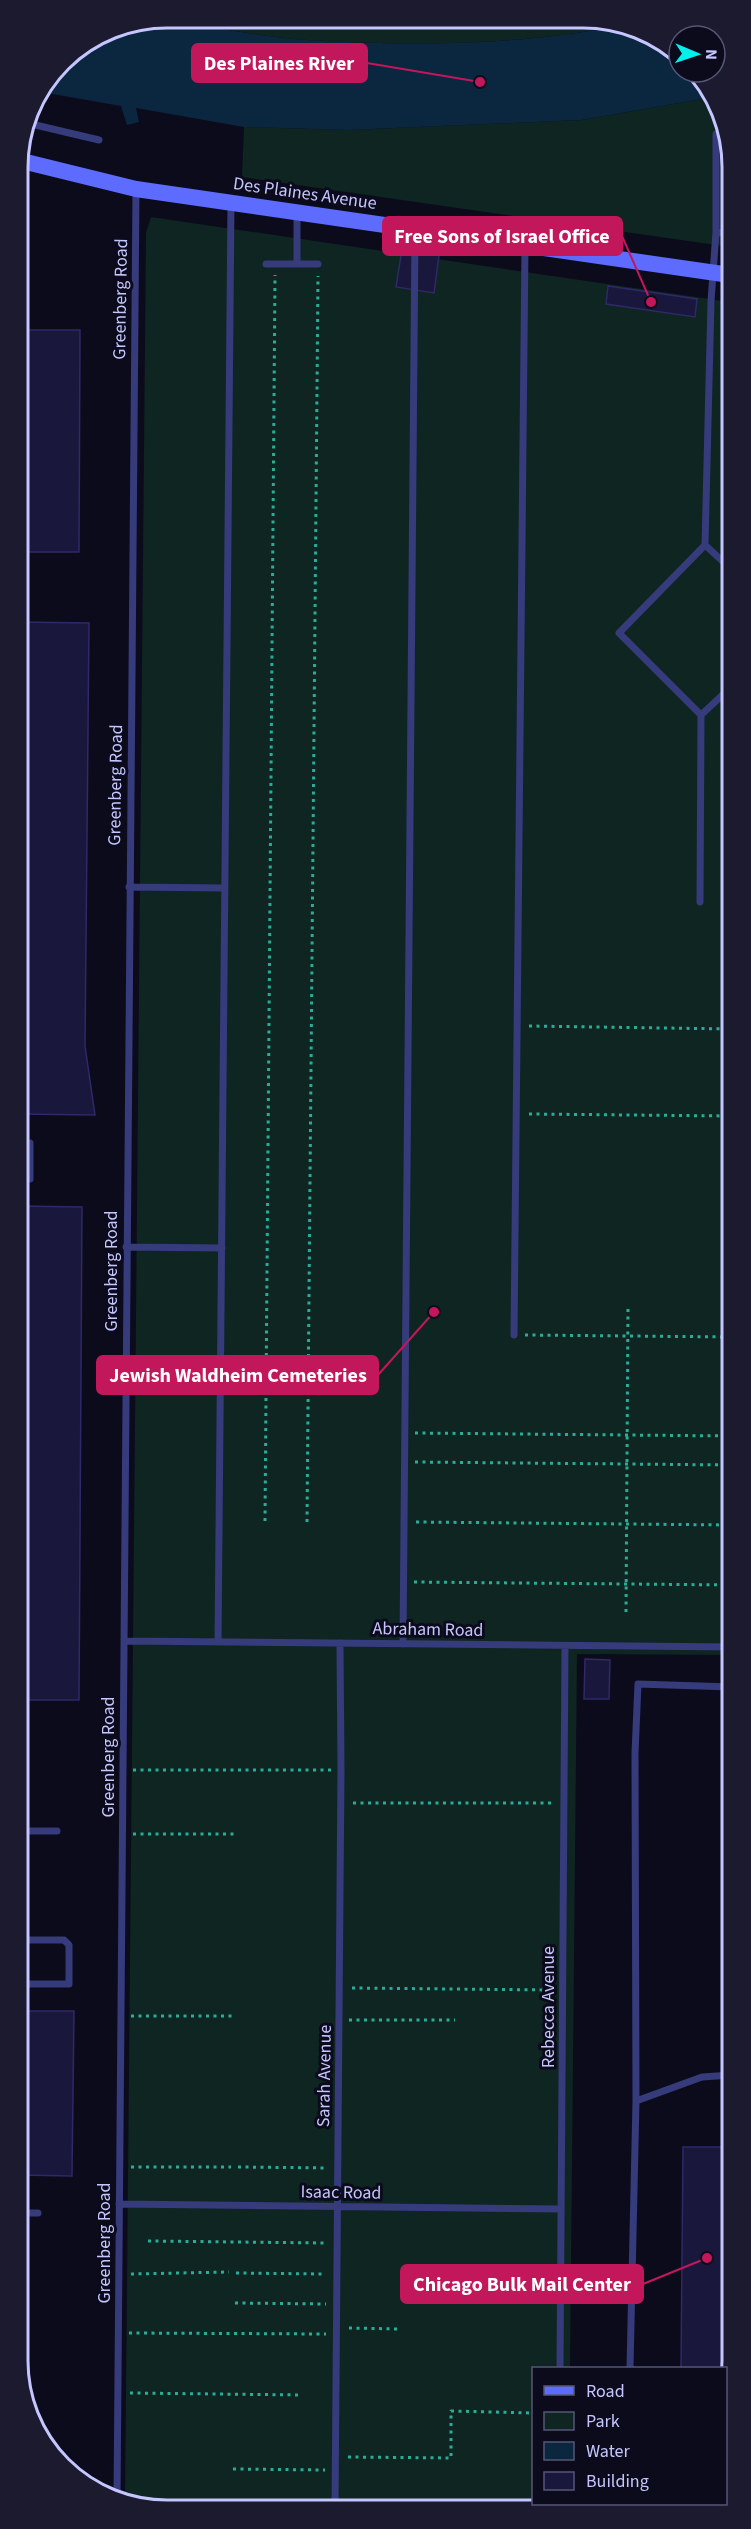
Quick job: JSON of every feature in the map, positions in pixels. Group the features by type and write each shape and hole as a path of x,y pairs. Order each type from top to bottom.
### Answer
{"main road":[{"name":"Des Plaines Avenue","path":"29,163 136,189 722,274"}],"lane":[{"path":"35,125 99,140"},
{"path":"700,902 701,715 620,633 705,545 711,301 716,232 716,134"},
{"name":"Greenberg Road","path":"117,2491 136,189"},
{"path":"218,1642 231,202"},
{"path":"297,212 297,264"},
{"path":"403,1644 415,229"},
{"path":"716,232 722,233"},
{"path":"514,1335 525,245"},
{"path":"271,264 318,264"},
{"path":"705,545 722,561"},
{"path":"701,715 722,695"},
{"path":"129,887 225,888"},
{"path":"29,1143 29,1179"},
{"path":"126,1247 222,1248"},
{"name":"Abraham Road","path":"124,1641 722,1647"},
{"name":"Sarah Avenue","path":"335,2500 340,2016 340,1643"},
{"name":"Rebecca Avenue","path":"560,2367 565,1646"},
{"path":"630,2367 636,2101 635,1753 638,1684 722,1687"},
{"path":"29,1831 57,1831"},
{"path":"29,1940 64,1940 69,1945 69,1984 29,1984"},
{"path":"636,2101 702,2077 722,2076"},
{"name":"Isaac Road","path":"119,2205 561,2209"},
{"path":"29,2213 38,2213"}],"path":[{"path":"265,1521 271,264"},
{"path":"307,1522 318,264"},
{"path":"518,1026 722,1029"},
{"path":"516,1114 722,1116"},
{"path":"626,1612 628,1308"},
{"path":"514,1335 722,1337"},
{"path":"404,1433 722,1436"},
{"path":"404,1462 722,1465"},
{"path":"404,1522 722,1525"},
{"path":"403,1581 722,1585"},
{"path":"123,1770 341,1770"},
{"path":"341,1803 557,1803 564,1805"},
{"path":"123,1834 236,1834"},
{"path":"340,1988 563,1990"},
{"path":"121,2016 235,2016"},
{"path":"340,2016 345,2020 455,2020"},
{"path":"120,2166 231,2167"},
{"path":"238,2168 339,2168"},
{"path":"148,2241 338,2243"},
{"path":"119,2274 229,2272"},
{"path":"236,2273 338,2274"},
{"path":"235,2303 337,2305"},
{"path":"118,2333 398,2329"},
{"path":"118,2393 302,2395"},
{"path":"336,2457 451,2458 451,2411 532,2413"},
{"path":"233,2469 336,2470"}],"green space":[{"path":"226,29 597,29 545,37 465,43 384,43 271,36"},
{"path":"704,99 720,140 722,246 242,177 244,127 349,130 581,120"},
{"path":"151,217 722,301 722,1655 577,1654 570,2367 532,2367 532,2500 158,2500 125,2494 146,233"}],"water":[{"path":"158,29 222,29 289,39 384,43 505,41 597,29 611,31 645,43 667,56 667,84 695,84 704,99 581,120 349,130 244,127 136,108 139,122 127,125 121,106 50,94 76,63 98,47 123,36"}],"building":[{"path":"402,249 439,255 434,293 396,287"},
{"path":"608,286 697,299 695,317 606,304"},
{"path":"29,330 80,330 79,552 29,552"},
{"path":"29,622 89,623 85,1046 95,1115 29,1114"},
{"path":"29,1206 82,1207 79,1700 29,1700"},
{"path":"585,1659 610,1660 609,1699 584,1699"},
{"path":"29,2011 74,2011 72,2176 29,2175"},
{"path":"683,2147 722,2147 722,2367 681,2367"}],"place":[{"name":"Des Plaines River","path":"480,82"},
{"name":"Free Sons of Israel Office","path":"651,302"},
{"name":"Jewish Waldheim Cemeteries","path":"434,1312"},
{"name":"Chicago Bulk Mail Center","path":"707,2258"}]}
